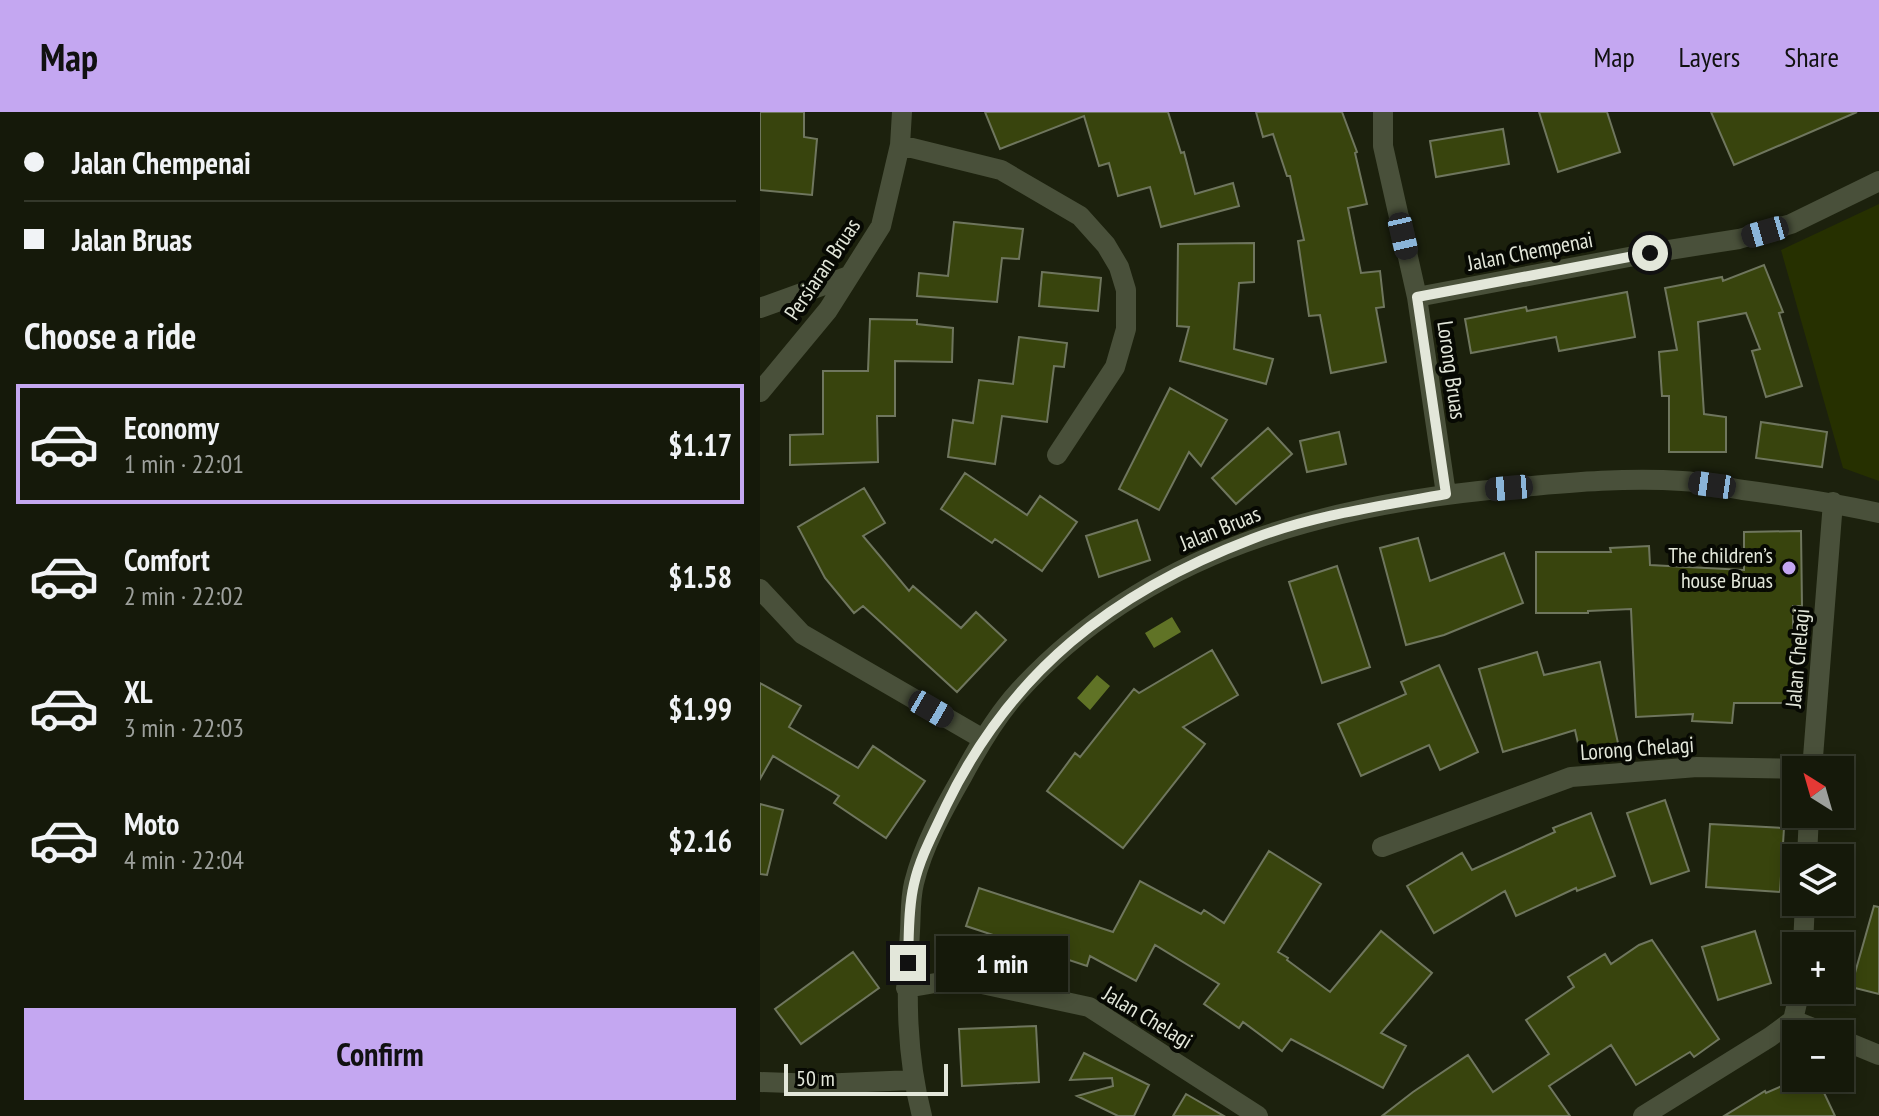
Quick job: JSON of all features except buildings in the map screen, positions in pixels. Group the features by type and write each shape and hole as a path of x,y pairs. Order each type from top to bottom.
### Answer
{"street":[{"name":"Persiaran Bruas","path":"760,392 828,310 881,226 900,145 902,112"},
{"name":"Lorong Bruas","path":"1383,112 1383,146 1417,297 1446,494"},
{"path":"900,145 1001,170 1080,216 1106,245 1119,267 1126,290 1126,329 1115,367 1057,455"},
{"name":"Jalan Chempenai","path":"1417,297 1739,239 1791,224 1879,181"},
{"path":"760,308 849,276"},
{"name":"Jalan Bruas","path":"922,1116 913,1080 906,988 913,887 921,859 983,739 1018,692 1067,645 1121,604 1183,568 1253,538 1327,515 1446,494 1571,483 1682,481 1833,502 1879,513"},
{"name":"Jalan Chelagi","path":"1813,756 1833,502"},
{"path":"760,589 802,634 983,739"},
{"name":"Lorong Chelagi","path":"1382,847 1571,777 1697,767 1782,769"},
{"name":"Jalan Chelagi","path":"906,988 959,979 1089,1007 1258,1116"},
{"path":"1793,1020 1797,1004"},
{"path":"1643,1116 1782,1028"},
{"path":"1854,1045 1879,1055"},
{"path":"760,1082 819,1084 913,1080"}],"shaded area":[{"path":"1879,204 1879,481 1843,468 1781,250"},
{"path":"1172,617 1181,632 1154,648 1145,633"},
{"path":"1097,675 1110,686 1090,710 1077,698"}],"place":[{"name":"The children’s house Bruas","path":"1789,568"}],"route":[{"path":"908,963 913,887 921,859 952,794 983,739 1018,692 1067,645 1121,604 1183,568 1253,538 1327,515 1446,494 1417,297 1650,253"}]}
